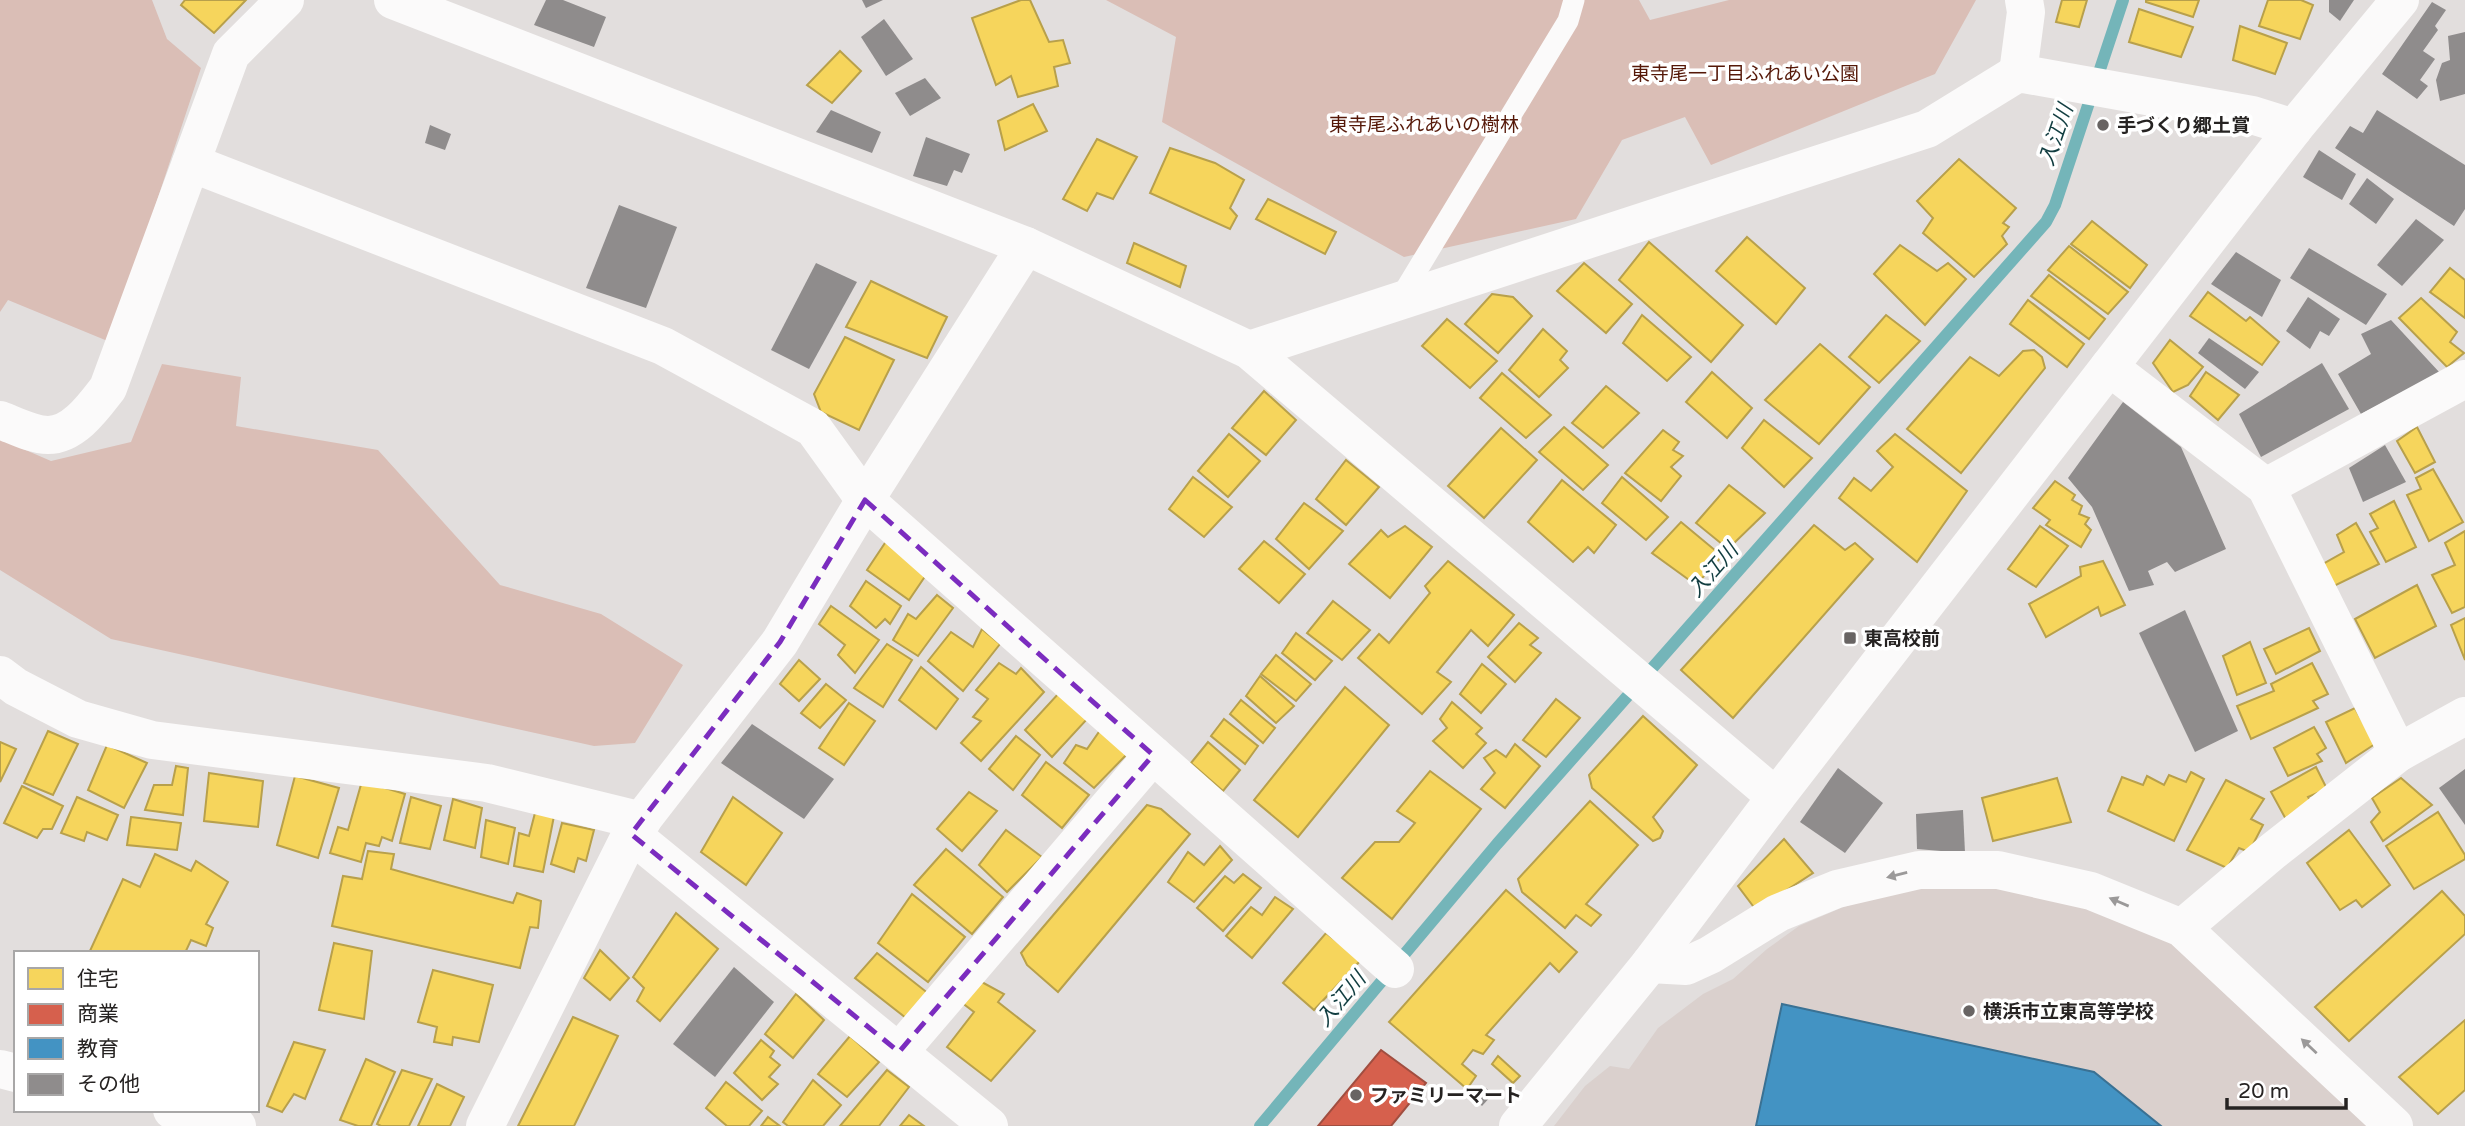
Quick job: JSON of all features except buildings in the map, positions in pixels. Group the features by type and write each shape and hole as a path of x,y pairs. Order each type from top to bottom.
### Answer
{"street":[{"path":"0,420 48,435 61,432 87,415 108,388 231,54 285,0"},
{"path":"393,0 1026,246 1250,350 1776,797"},
{"path":"2018,73 2026,12 2024,0"},
{"path":"1518,1126 1650,964 2294,128 2400,0"},
{"path":"1250,350 1927,129 2018,73 2252,115 2294,128"},
{"path":"191,163 663,346 813,428 865,500 1395,969"},
{"path":"485,1126 637,827 780,642 865,500 1026,246"},
{"path":"2109,367 2266,487 2398,754"},
{"path":"2266,487 2465,379"},
{"path":"0,675 16,687 78,719 152,740 487,783 637,827 989,1126"},
{"path":"2182,928 2273,851 2398,754 2465,716"},
{"path":"899,1052 1153,755"},
{"path":"1650,964 1686,966 1710,955 1778,913 1837,890 1919,870 1998,870 2091,891 2182,928 2394,1126"},
{"path":"180,1112 237,1126"}],"lane":[{"path":"1398,301 1568,21 1574,0"}],"highlighted area":[{"path":"865,500 1153,755 899,1052 631,834 780,642"}],"shaded area":[{"name":"横浜市立東高等学校","path":"2036,886 2168,935 2381,1126 1554,1126 1585,1086 1610,1066 1629,1069 1658,1028 1703,994 1733,979 1767,949 1799,926 1880,895 1925,887"}],"green space":[{"path":"0,0 152,0 167,39 201,68 110,342 8,300 0,312"},
{"name":"東寺尾ふれあいの樹林","path":"1106,0 1639,0 1650,20 1729,0 1976,0 1935,74 1711,165 1685,117 1622,140 1576,219 1404,257 1162,122 1176,37"},
{"path":"162,364 241,377 236,426 378,450 500,585 601,614 683,665 635,743 594,746 111,639 0,570 0,439 51,461 131,442"}],"waterway":[{"name":"入江川","path":"1260,1126 1497,844 2046,222 2055,205 2123,0"}],"place":[{"name":"手づくり郷土賞","path":"2103,125"},
{"name":"東高校前","path":"1850,638"},
{"name":"横浜市立東高等学校","path":"1969,1011"},
{"name":"ファミリーマート","path":"1356,1095"}],"park label":[{"name":"東寺尾一丁目ふれあい公園","path":"1745,73"}]}
